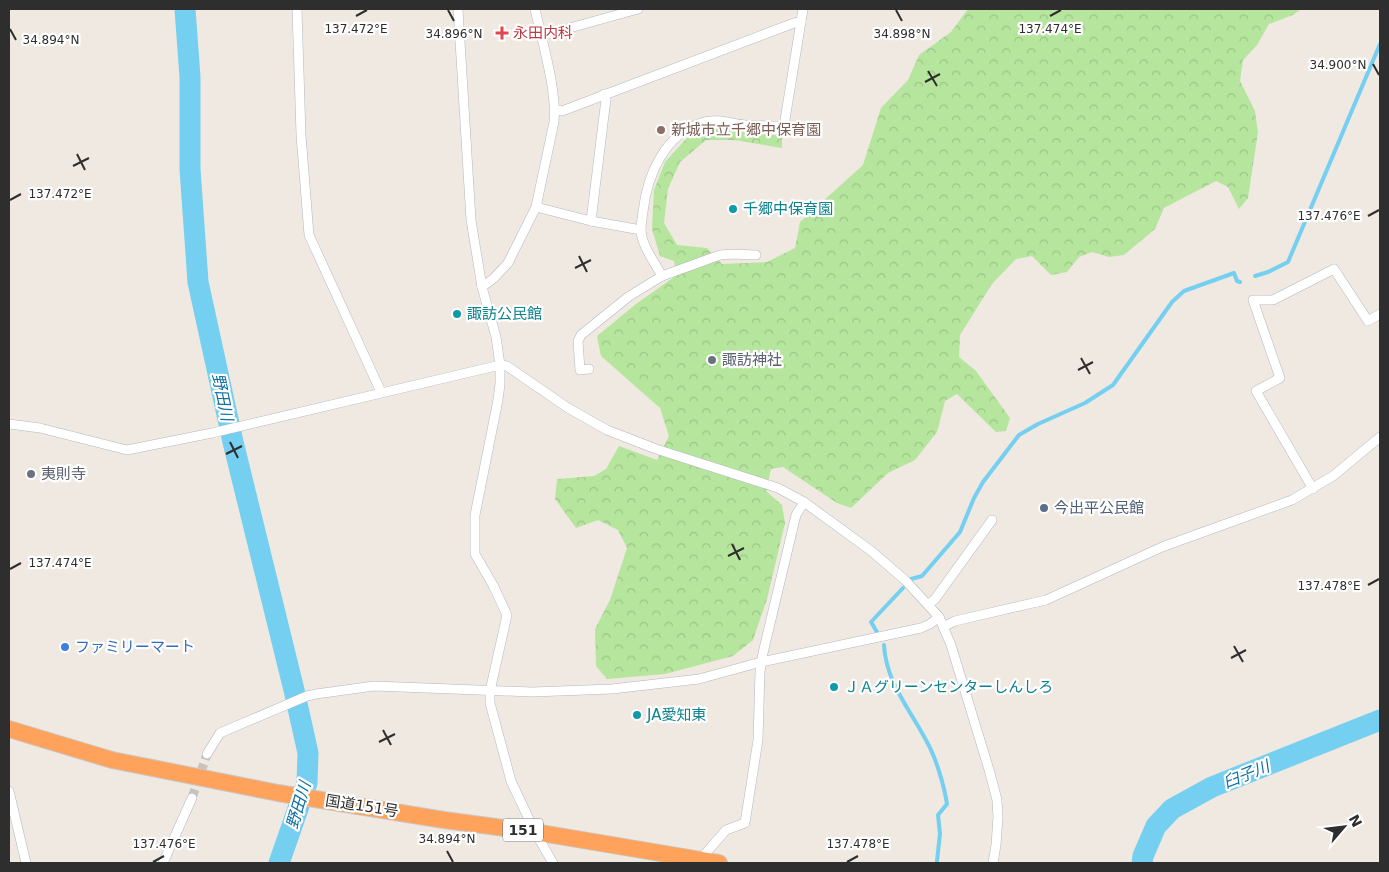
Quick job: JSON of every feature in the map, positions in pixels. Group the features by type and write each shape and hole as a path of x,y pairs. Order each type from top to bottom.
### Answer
{"highway":[{"name":"国道151号","path":"9,729 112,760 278,794 535,832 711,862"}],"street":[{"path":"297,9 301,135 309,235 381,392"},
{"path":"458,9 471,220 482,287 496,337 500,365 498,400 475,515 474,554 493,585 506,615 490,691 490,703 511,781 535,832 553,863"},
{"path":"482,287 494,278 508,263 536,207 555,110 535,9"},
{"path":"541,36 638,9"},
{"path":"662,276 642,239 641,230 645,192 651,174 668,146 678,135 704,122 716,120 744,125 784,126 804,9"},
{"path":"555,110 562,110 801,22"},
{"path":"592,221 606,100 604,94"},
{"path":"536,207 592,221 641,230"},
{"path":"589,369 580,370 578,341 581,335 628,297 662,276 720,255 756,255"},
{"path":"1313,489 1256,391 1280,378 1253,300 1273,300 1334,269 1368,321 1380,314"},
{"path":"9,424 40,428 127,450 220,431 500,365 508,366 568,408 607,430 656,449 778,488 804,502 870,550 905,580 929,604 944,626 997,800 997,836 993,863"},
{"path":"944,626 955,621 1046,600 1162,546 1292,500 1333,476 1380,437"},
{"path":"711,862 706,854 726,830 745,823 758,740 761,662 796,515 804,502"},
{"path":"929,604 935,599 992,520"},
{"path":"207,754 220,732 308,696 374,686 532,692 612,689 699,678 761,662 921,628 939,617"},
{"path":"9,791 26,863"},
{"path":"163,863 192,798"}],"green space":[{"path":"968,9 1301,9 1293,15 1269,24 1257,45 1243,60 1240,81 1255,111 1258,132 1248,198 1239,209 1228,187 1216,181 1164,208 1155,229 1124,255 1109,257 1092,252 1079,257 1067,272 1051,275 1032,256 1016,259 992,284 960,335 959,357 976,371 1010,418 1006,431 996,432 957,394 945,401 937,432 915,460 888,473 851,508 837,503 783,467 771,469 766,491 782,505 785,523 767,599 753,640 733,656 665,674 607,679 596,666 595,629 610,600 627,548 618,530 598,520 576,528 555,499 557,479 594,476 606,469 619,446 657,460 669,436 660,408 601,356 597,336 636,304 677,275 674,261 660,256 652,229 654,190 665,162 687,138 709,127 782,136 782,148 734,140 706,140 680,162 668,189 664,223 677,245 707,248 722,264 767,262 795,248 800,222 863,165 881,108 908,80 919,55 951,32"}],"waterway":[{"name":"野田川","path":"185,9 190,77 190,169 198,282 233,442 308,753 307,783 279,863"},
{"path":"1255,276 1288,262 1380,44"},
{"path":"911,579 922,576 960,532 983,482 1019,435 1038,424 1085,403 1113,385 1172,302 1184,291 1234,273 1237,281 1240,282"},
{"path":"877,632 871,622 903,588"},
{"path":"884,645 889,672 930,748 944,789 947,804 938,815 940,834 937,861"},
{"name":"臼子川","path":"1142,863 1143,856 1156,826 1172,809 1212,787 1380,720"}],"tunnel":[{"path":"192,798 207,754"}],"place":[{"name":"永田内科","path":"502,33"},
{"name":"新城市立千郷中保育園","path":"661,130"},
{"name":"千郷中保育園","path":"733,209"},
{"name":"諏訪公民館","path":"457,314"},
{"name":"諏訪神社","path":"712,360"},
{"name":"夷則寺","path":"31,474"},
{"name":"今出平公民館","path":"1044,508"},
{"name":"ファミリーマート","path":"65,647"},
{"name":"ＪＡグリーンセンターしんしろ","path":"834,687"},
{"name":"JA愛知東","path":"637,715"}]}
